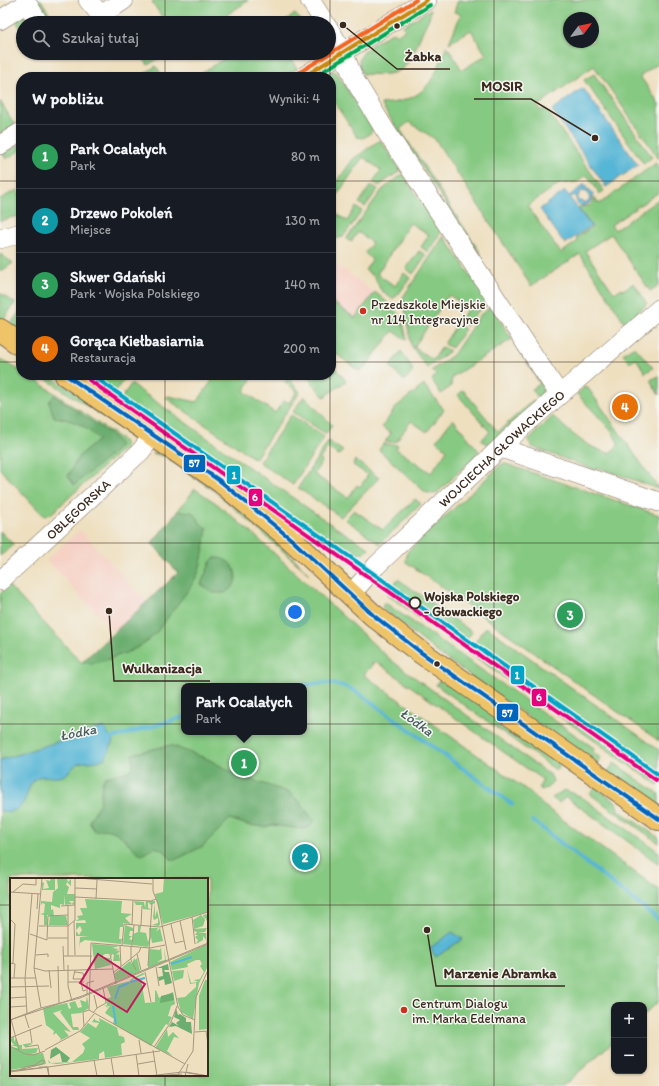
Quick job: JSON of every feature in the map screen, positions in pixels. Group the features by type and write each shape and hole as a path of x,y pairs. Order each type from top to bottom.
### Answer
{"main road":[{"path":"0,330 16,341"},
{"path":"0,343 16,349"},
{"path":"73,380 220,481 291,539 350,595 419,651 659,819"}],"street":[{"path":"94,6 104,13 124,0"},
{"path":"310,0 320,16"},
{"path":"336,56 427,0"},
{"path":"3,18 26,1 35,16"},
{"path":"336,40 343,52 354,79 385,130 559,394"},
{"path":"311,72 330,60"},
{"path":"0,145 16,135"},
{"path":"0,239 16,234"},
{"name":"WOJCIECHA GŁOWACKIEGO","path":"350,595 376,566 559,394 659,309"},
{"name":"OBLĘGORSKA","path":"0,581 141,451 153,435"},
{"path":"501,448 659,502"}],"shaded area":[{"name":"Przedszkole Miejskie nr 114 Integracyjne","path":"336,264 388,303 403,319 366,366 336,344"},
{"path":"80,530 147,602 114,632 47,560"}],"green space":[{"path":"35,0 41,0 51,16 45,16"},
{"path":"155,0 248,1 225,16 161,16 152,2"},
{"path":"458,0 659,0 659,63 640,76 659,104 659,159 594,66 537,106 541,111 545,108 604,191 600,194 587,175 577,182 559,184 527,206 561,253 578,241 576,238 592,227 578,207 589,206 594,201 594,197 599,204 656,163 659,167 659,192 611,225 615,230 659,199 659,285 650,291 611,234 585,251 614,293 622,288 623,290 634,283 647,304 625,323 580,254 531,286 435,139 409,122 400,129 481,254 480,256 381,104 408,99 425,88 437,71 447,46 462,70 486,55 471,30 449,43 461,14 454,12"},
{"path":"431,9 429,19 411,57 402,69 387,74 363,74 359,66 360,60 368,48 394,32 396,35 405,30 403,26"},
{"path":"145,60 156,60 148,65"},
{"path":"222,60 291,60 297,69 292,72 203,72"},
{"path":"156,66 160,72 147,72"},
{"path":"336,72 373,129 370,134 363,138 357,137 336,105"},
{"path":"594,74 652,157 644,164 584,80"},
{"path":"0,101 15,125 0,134"},
{"path":"380,140 401,170 379,186 373,182 381,170 363,157 336,197 336,183 353,159"},
{"path":"16,147 16,153 6,159 3,154"},
{"path":"403,174 441,232 428,252 421,247 429,235 410,223 377,274 395,286 404,273 410,278 398,295 392,299 380,289 375,277 365,270 372,260 365,253 372,243 358,232 351,242 346,239 382,190"},
{"path":"371,185 378,189 365,207 359,203"},
{"path":"16,191 16,216 0,221 0,199"},
{"path":"356,207 362,211 343,237 336,239 336,213 347,221"},
{"path":"444,236 489,303 477,312 467,326 460,321 468,308 449,295 414,347 433,360 442,347 450,351 427,368 411,345 403,297"},
{"path":"419,251 426,255 413,274 406,269"},
{"path":"0,254 13,263 0,272"},
{"name":"Przedszkole Miejskie nr 114 Integracyjne","path":"375,292 402,318 407,340 393,331 366,366 359,371 336,354 336,305 355,318"},
{"path":"0,293 15,303 4,319 0,320"},
{"path":"491,307 512,339 452,377 451,386 441,394 432,380 436,375 432,370 453,355 480,315"},
{"path":"16,316 16,329 11,324"},
{"path":"457,324 465,329 452,348 444,344"},
{"path":"635,347 653,368 645,373 636,358 629,362 623,354"},
{"path":"519,350 543,387 542,395 539,399 532,389 540,384"},
{"path":"401,351 412,368 412,373 404,381 390,366"},
{"path":"0,359 16,368 16,380 35,380 122,440 126,446 51,514 44,516 0,469"},
{"path":"336,369 346,381 324,397 310,380 336,380"},
{"path":"659,376 659,395 650,380"},
{"path":"48,380 54,380 88,400 135,435 136,443 122,429"},
{"path":"94,380 123,380 114,393"},
{"path":"212,380 251,380 244,391 275,413 284,400 289,403 297,391 285,382 286,380 290,380 300,392 255,459 166,398 168,396 197,402"},
{"path":"131,384 335,527 369,548 363,554 361,552 353,563 287,517 282,523 141,418 144,415 121,399"},
{"path":"424,385 444,410 427,432 411,421 396,442 385,442 391,433 382,427 397,406"},
{"path":"584,387 588,388 659,489 600,468 595,470 532,447 528,440 553,416 565,428 586,443 601,451 609,453 619,445 612,431 577,394"},
{"path":"463,390 498,432 533,400 535,403 491,443 487,444 481,440 490,432 458,395"},
{"path":"54,395 114,437 120,445 112,454 74,485 68,476 79,456 99,440 89,430 79,424 54,417 49,402"},
{"path":"304,396 332,425 326,434 293,412"},
{"path":"291,415 324,437 293,485 259,462"},
{"path":"453,419 479,453 437,493 433,494 425,492 379,450 383,444 398,445 396,449 431,473 447,450 436,441"},
{"path":"328,441 343,451 339,455 327,448 320,459 322,461 314,474 348,498 357,485 360,487 368,475 353,465 355,460 379,478 341,517 298,488"},
{"path":"160,452 195,475 270,534 309,574 217,493 166,457 152,453"},
{"path":"503,463 659,515 659,741 406,562 407,552"},
{"path":"195,489 216,503 253,534 392,661 551,776 553,781 547,788 541,790 539,787 543,780 375,661 364,675 528,791 544,806 659,890 659,1001 647,1012 647,1002 611,1002 611,1044 563,1086 0,1086 0,594 9,586 82,663 178,573 152,543"},
{"path":"415,499 421,504 380,544 345,519 354,510 383,530"},
{"path":"178,511 194,513 202,525 207,528 200,567 191,586 158,630 147,642 131,651 96,663 81,663 178,573 152,543"},
{"path":"0,531 14,545 0,556"},
{"path":"214,558 225,560 235,571 236,576 233,587 225,593 213,593 201,584 211,561"},
{"path":"398,579 472,632 462,646 460,647 389,596 388,593"},
{"path":"384,602 594,748 593,752 601,758 596,765 438,653 382,608"},
{"path":"485,628 488,628 659,750 659,786 471,654 469,650"},
{"path":"439,681 467,694 558,760 559,768 556,770 436,685"},
{"path":"170,745 208,759 237,775 288,792 300,802 314,821 310,827 301,829 273,825 265,827 247,825 230,819 203,846 175,860 171,859 165,851 155,847 142,855 116,833 103,829 95,831 90,824 90,820 100,802 102,783 105,777 129,771 133,767 132,754"},
{"path":"614,763 659,794 659,809 607,773"},
{"path":"595,787 616,802 618,810 659,838 659,843 590,794"},
{"path":"564,790 580,796 659,852 659,864 566,797 559,803 552,798"}],"water":[{"path":"583,88 638,165 606,187 552,110"},
{"path":"585,184 587,186 585,188 590,190 593,195 590,203 582,206 577,203 575,195 570,198 591,226 565,244 540,209 565,191 569,196","holes":["581,191 587,192 590,199 586,203 578,200 578,196"]},
{"path":"104,727 113,741 105,758 99,761 78,763 68,773 59,777 43,776 35,779 29,788 25,800 17,809 0,811 0,760"},
{"path":"452,932 463,939 436,957 430,948"}],"waterway":[{"name":"Łódka","path":"307,685 329,683 350,688 357,692 512,804"},
{"name":"Łódka","path":"107,737 113,738 181,718"},
{"name":"Łódka","path":"533,821 659,920"}],"transit line":[{"path":"336,50 416,0"},
{"path":"336,57 427,0"},
{"path":"322,72 430,5"},
{"path":"300,72 319,60"},
{"path":"311,72 330,60"},
{"name":"57","path":"73,380 220,481 291,539 373,615 419,651 659,819"},
{"name":"6","path":"89,380 656,780"},
{"name":"1","path":"99,380 659,775"}],"place":[{"name":"Żabka","path":"343,25"},
{"name":"MOSIR","path":"595,138"},
{"name":"Przedszkole Miejskie nr 114 Integracyjne","path":"363,311"},
{"name":"Gorąca Kiełbasiarnia","path":"625,407"},
{"name":"Wojska Polskiego - Głowackiego","path":"415,603"},
{"name":"Wulkanizacja","path":"109,611"},
{"name":"Skwer Gdański","path":"570,615"},
{"name":"Park Ocalałych","path":"244,763"},
{"name":"Drzewo Pokoleń","path":"305,857"},
{"name":"Marzenie Abramka","path":"427,930"},
{"name":"Centrum Dialogu im. Marka Edelmana","path":"404,1010"}]}
